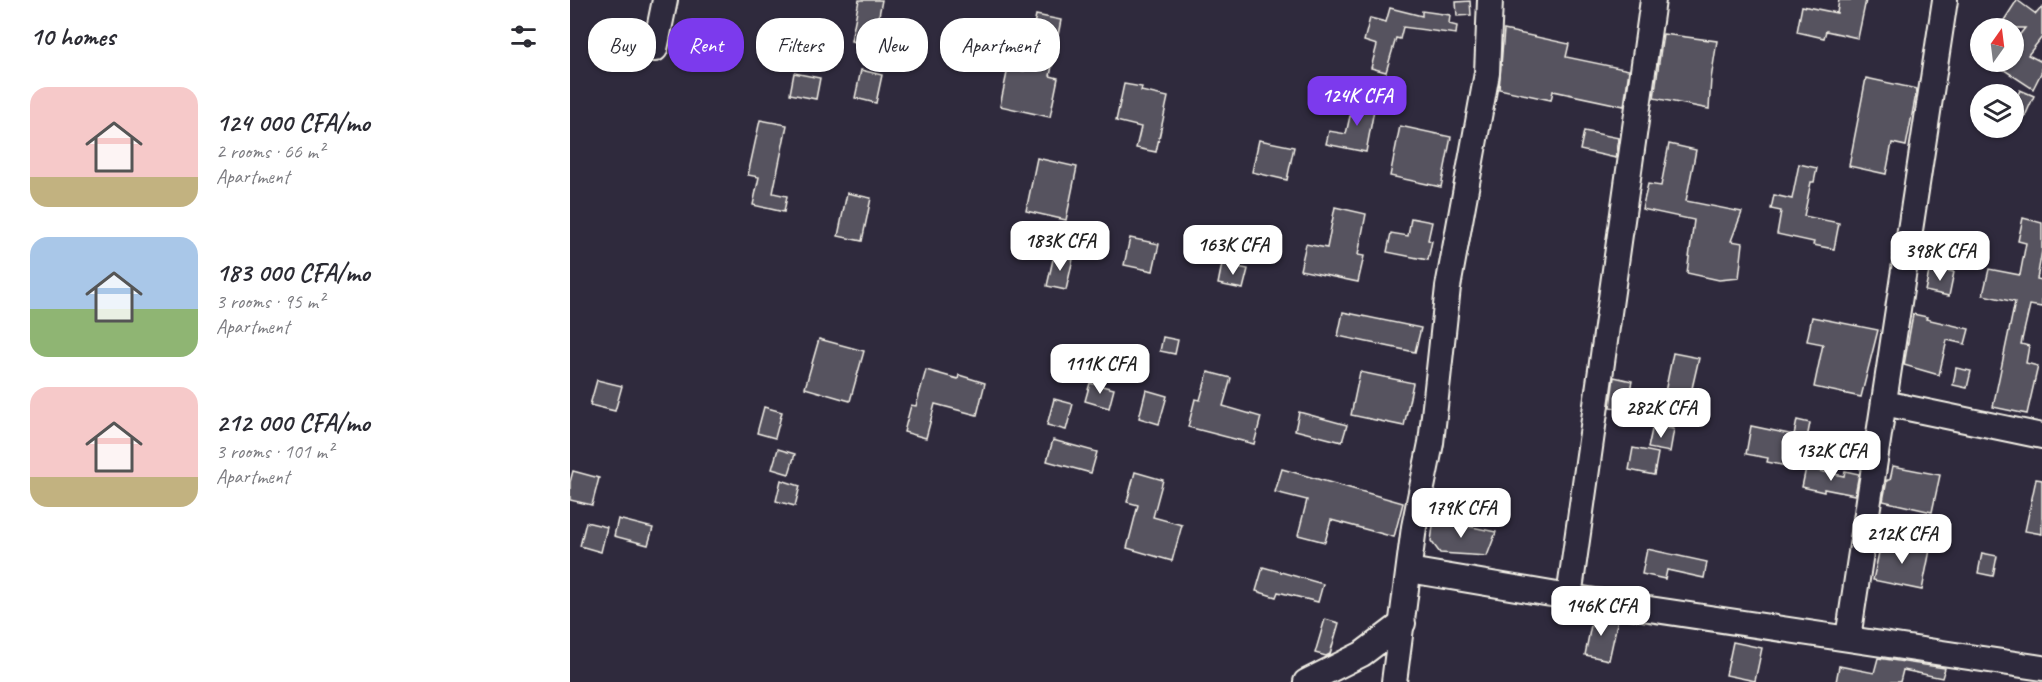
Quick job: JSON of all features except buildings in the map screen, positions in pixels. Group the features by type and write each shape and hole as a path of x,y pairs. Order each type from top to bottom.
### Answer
{"street":[{"path":"656,45 665,0"},
{"path":"1394,682 1414,527 1431,443 1448,287 1487,73 1491,0"},
{"path":"1569,597 1653,0"},
{"path":"1848,638 1945,0"},
{"path":"1884,403 2042,436"},
{"path":"1409,570 1569,597 2042,668"},
{"path":"1306,682 1362,654 1403,623"}]}
